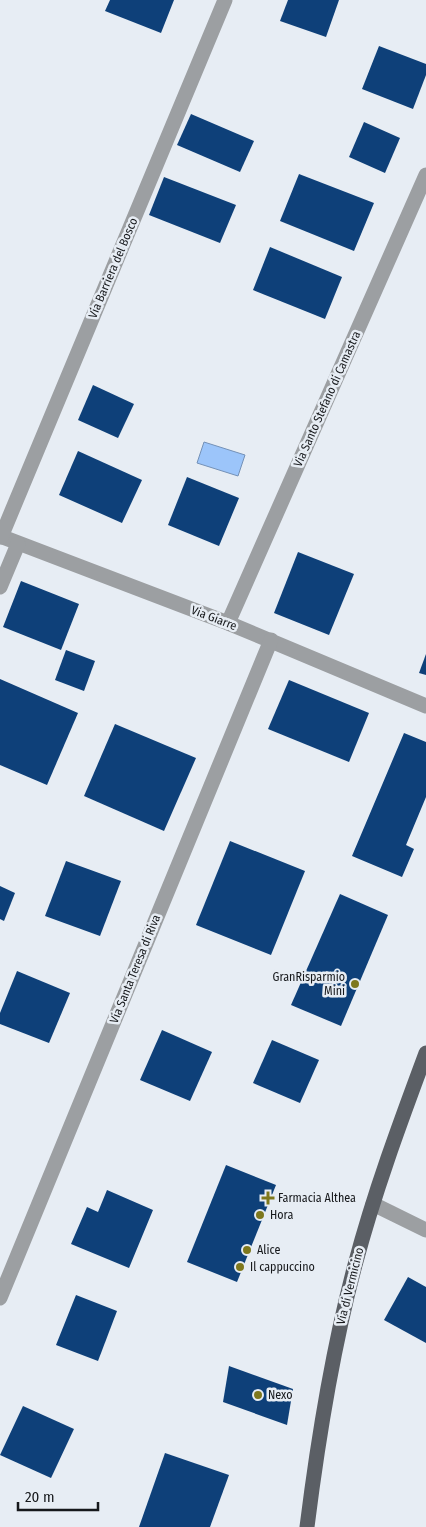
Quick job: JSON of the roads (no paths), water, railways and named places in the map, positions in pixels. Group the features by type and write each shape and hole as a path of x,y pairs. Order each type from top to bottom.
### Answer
{"main road":[{"name":"Via di Vermicino","path":"307,1527 318,1449 338,1337 355,1264 389,1154 426,1052"}],"street":[{"name":"Via Barriera del Bosco","path":"1,537 225,0"},
{"name":"Via Santo Stefano di Camastra","path":"228,622 426,174"},
{"name":"Via Giarre","path":"1,537 228,622 426,706"},
{"path":"0,587 18,544"},
{"name":"Via Santa Teresa di Riva","path":"0,1298 271,640"},
{"path":"373,1204 426,1230"}],"water":[{"path":"204,442 245,455 238,476 197,463"}],"place":[{"name":"GranRisparmio Mini","path":"355,984"},
{"name":"Farmacia Althea","path":"268,1198"},
{"name":"Hora","path":"260,1215"},
{"name":"Alice","path":"247,1250"},
{"name":"Il cappuccino","path":"240,1267"},
{"name":"Nexo","path":"258,1395"}]}
